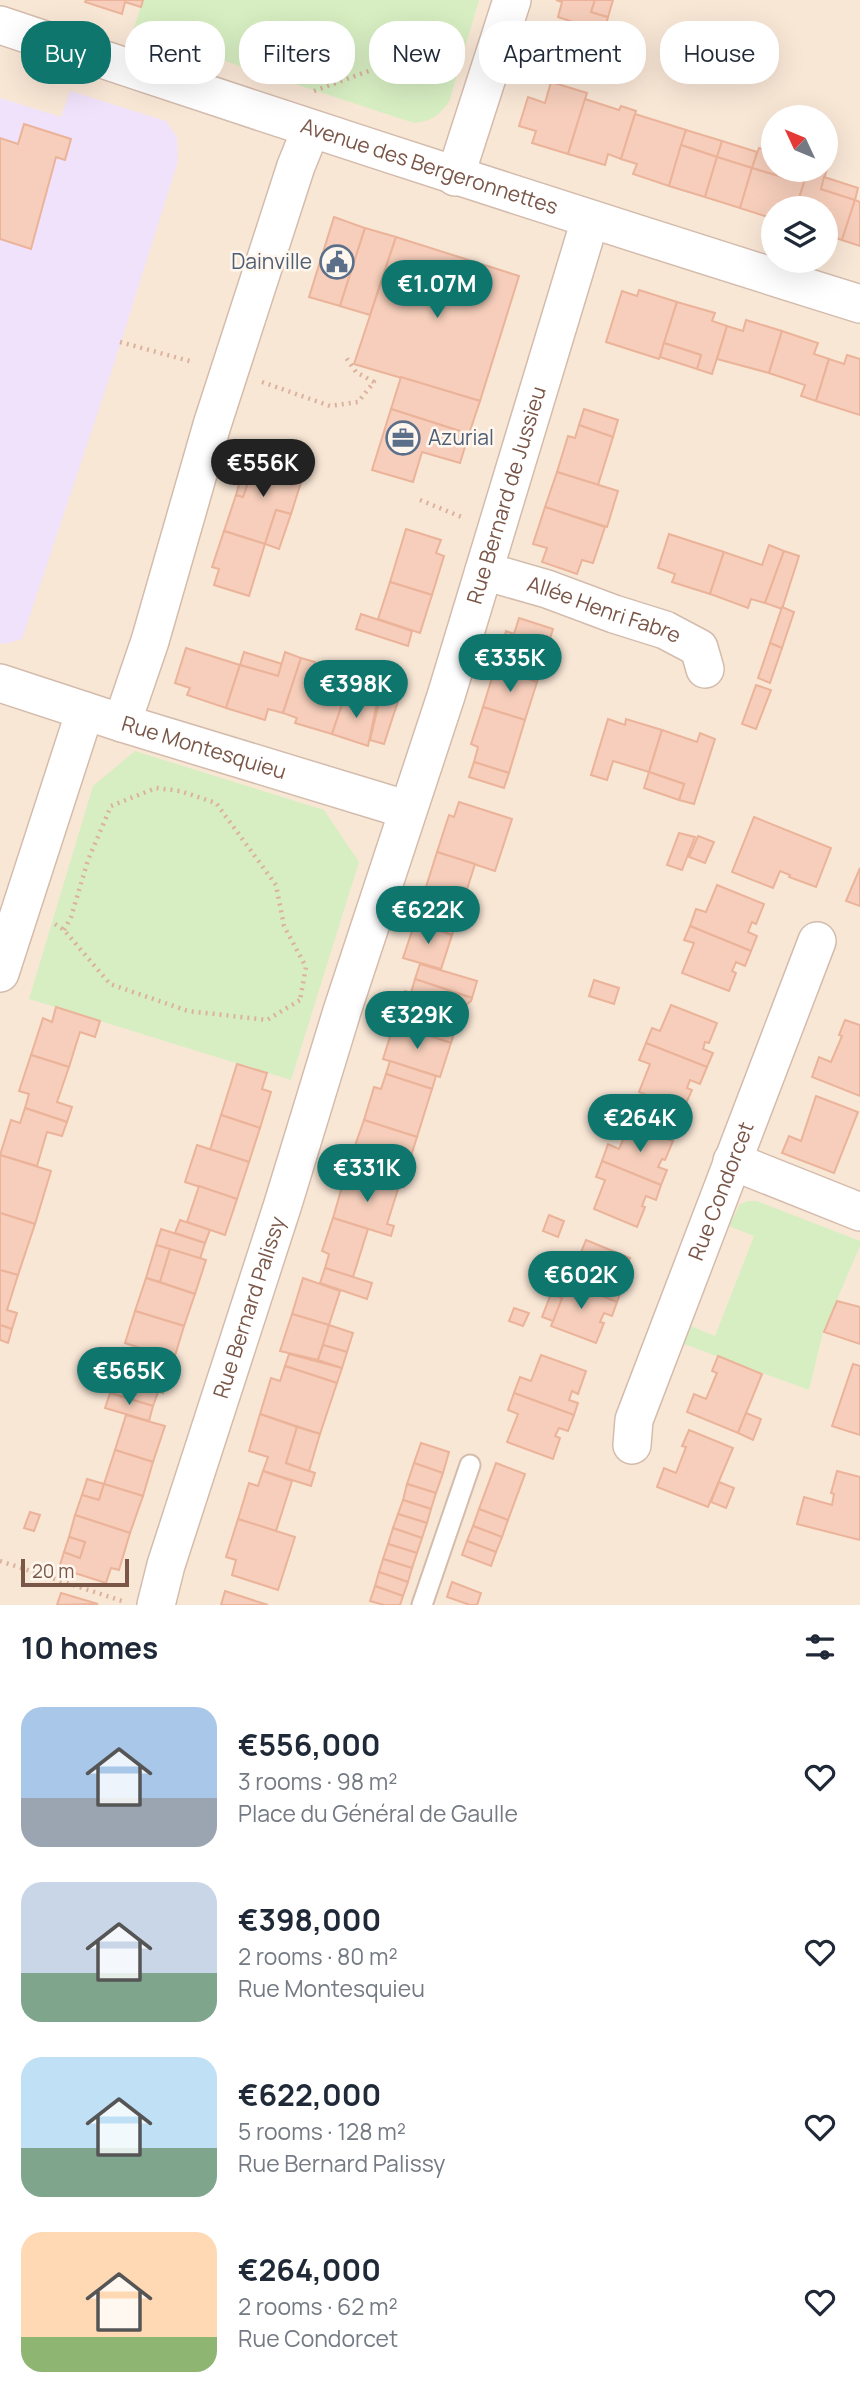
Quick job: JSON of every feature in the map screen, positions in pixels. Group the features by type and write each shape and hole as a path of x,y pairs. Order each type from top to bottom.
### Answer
{"street":[{"path":"0,18 6,0"},
{"path":"455,177 510,5"},
{"name":"Avenue des Bergeronnettes","path":"0,25 455,177 860,304"},
{"path":"122,723 150,641 212,425 296,166 311,129"},
{"name":"Rue Bernard de Jussieu","path":"408,810 484,571 590,220"},
{"name":"Allée Henri Fabre","path":"484,571 547,589 665,630 699,648 705,669"},
{"name":"Rue Montesquieu","path":"0,683 408,810"},
{"path":"0,973 85,711"},
{"name":"Rue Bernard Palissy","path":"142,1604 166,1565 284,1204 342,1011 408,810"},
{"name":"Rue Condorcet","path":"632,1445 634,1420 817,941"},
{"path":"732,1161 860,1212"}],"lane":[{"path":"422,1605 470,1465"}],"path":[{"path":"261,111 438,46 510,5"},
{"path":"64,930 71,917 88,860 111,806 156,788 180,791 216,803 276,885 284,926 306,967 300,1000"},
{"path":"22,902 64,930 110,984 187,1011 267,1020 300,1000 342,1011"},
{"path":"0,1561 142,1604"}],"shaded area":[{"path":"0,0 860,0 860,1605 0,1605"},
{"path":"70,91 166,121 177,137 178,161 114,364 22,639 4,644 0,643 0,98 61,117"}],"green space":[{"path":"143,0 479,0 465,48 465,21 369,21 369,84 454,84 449,102 441,111 426,121 414,123 295,84 355,84 355,21 239,21 239,66 225,61 225,21 136,21"},
{"path":"135,751 324,810 359,862 291,1080 29,999 93,786"},
{"path":"757,1201 860,1241 823,1332 809,1390 684,1344 691,1326 715,1336 754,1236 729,1226 740,1204"}],"building":[{"path":"143,0 141,7 125,2 122,14 85,2"},
{"path":"556,0 595,0 591,12 608,17 607,21 570,21 558,17 562,2"},
{"path":"595,0 613,0 608,17 591,12"},
{"path":"550,84 587,93 568,154 532,143 536,131 519,126 528,97 545,103"},
{"path":"585,99 619,110 621,106 636,111 621,159 608,154 605,165 568,154"},
{"path":"635,114 686,130 669,186 633,174 637,164 621,159"},
{"path":"24,124 71,139 65,160 56,157 31,249 0,239 0,138 18,144"},
{"path":"686,130 722,141 717,157 681,145"},
{"path":"722,141 757,152 752,168 717,157"},
{"path":"681,145 717,157 705,197 669,186"},
{"path":"759,148 761,149 761,171 752,168"},
{"path":"717,157 752,168 740,208 705,197"},
{"path":"752,168 761,171 761,182 804,182 800,196 761,196 761,215 740,208"},
{"path":"804,182 823,182 821,189 855,200 842,240 838,239 838,196 800,196"},
{"path":"823,182 838,182 858,188 855,200 821,189"},
{"path":"855,200 860,202 860,246 842,240"},
{"name":"Dainville","path":"334,217 365,228 340,306 309,297"},
{"path":"365,228 396,237 370,315 340,306"},
{"path":"396,237 519,276 480,401 354,364"},
{"path":"639,290 677,302 659,359 606,342 622,291 637,296"},
{"path":"677,302 715,313 712,321 727,326 712,374 697,369 701,355 664,343"},
{"path":"746,320 782,331 769,373 717,359 727,326 743,331"},
{"path":"782,331 818,343 814,354 829,359 816,401 801,396 805,385 769,373"},
{"path":"664,343 701,355 697,369 660,357"},
{"path":"847,355 860,359 860,415 816,401 829,359 844,364"},
{"path":"401,377 480,401 469,434 391,409"},
{"path":"391,409 469,434 460,463 422,452 413,482 372,470"},
{"path":"584,409 618,420 613,437 579,425"},
{"path":"579,425 613,437 598,485 557,472 568,436 575,438"},
{"path":"248,456 304,473 291,514 276,510 265,544 224,531 236,495 243,497 252,470 244,467"},
{"path":"244,467 252,470 243,497 236,495"},
{"path":"557,472 618,491 607,527 545,507"},
{"path":"545,507 605,527 593,563 582,560 577,574 542,562 547,548 533,544"},
{"path":"276,510 291,514 279,549 265,544"},
{"path":"406,529 441,540 436,553 444,556 432,595 390,582"},
{"path":"224,531 265,544 249,596 214,585 219,569 212,567"},
{"path":"669,534 724,552 710,594 672,582 675,574 658,568"},
{"path":"769,545 784,551 765,603 751,599 748,608 710,594 724,552 762,565"},
{"path":"784,551 799,556 782,609 765,603"},
{"path":"390,582 432,595 420,633 378,619"},
{"path":"782,607 794,612 782,648 770,643"},
{"path":"361,614 412,631 408,646 356,629"},
{"path":"519,618 553,629 537,682 495,668 506,631 514,634"},
{"path":"770,643 782,648 770,683 758,678"},
{"path":"186,648 240,665 226,708 187,695 190,688 175,683"},
{"path":"244,652 282,664 278,676 240,665"},
{"path":"285,652 301,658 283,713 268,709 265,720 226,708 240,665 278,676"},
{"path":"301,658 315,662 313,668 350,680 332,734 295,723 297,718 283,713"},
{"path":"495,668 537,682 525,720 483,707"},
{"path":"756,685 771,690 756,729 742,724"},
{"path":"383,686 401,692 384,744 370,740"},
{"path":"346,693 377,703 368,746 332,734"},
{"path":"483,707 525,720 509,773 474,762 478,747 471,744"},
{"path":"608,719 625,725 626,719 662,730 649,772 613,761 607,780 591,775"},
{"path":"662,730 697,742 700,733 715,739 694,804 679,800 684,784 649,772"},
{"path":"474,762 509,773 504,788 469,777"},
{"path":"649,772 684,784 679,800 644,788"},
{"path":"459,802 512,819 495,871 437,852 449,815 454,817"},
{"path":"754,817 831,848 816,887 780,871 773,888 732,872"},
{"path":"679,833 695,837 682,870 667,865"},
{"path":"698,836 714,842 705,863 689,857"},
{"path":"437,852 475,864 464,899 426,887"},
{"path":"860,868 860,906 846,901"},
{"path":"717,885 764,904 756,924 752,922 748,932 757,936 751,951 690,926 696,909 706,912"},
{"path":"426,887 464,899 452,935 415,922"},
{"path":"415,922 452,935 441,969 403,958"},
{"path":"690,926 751,951 745,966 736,962 732,971 736,973 729,991 682,973 694,943 684,940"},
{"path":"420,964 477,981 472,998 415,979"},
{"path":"415,979 472,998 462,1008 451,1043 394,1024 405,991 411,993"},
{"path":"594,980 619,988 614,1004 589,996"},
{"path":"671,1005 717,1023 709,1043 705,1042 703,1049 713,1053 707,1067 646,1043 652,1028 660,1031"},
{"path":"56,1007 100,1021 95,1037 80,1032 69,1067 31,1055 43,1018 52,1022"},
{"path":"845,1020 860,1025 860,1096 812,1077 819,1057 831,1062 842,1036 839,1035"},
{"path":"394,1024 451,1043 440,1077 383,1059"},
{"path":"646,1043 707,1067 700,1084 690,1080 687,1088 692,1090 683,1110 639,1092 650,1064 639,1060"},
{"path":"31,1055 69,1067 57,1102 72,1107 67,1122 25,1108 29,1094 19,1091"},
{"path":"390,1061 436,1076 432,1089 386,1074"},
{"path":"237,1064 267,1073 262,1089 271,1092 260,1128 221,1115"},
{"path":"386,1074 432,1089 417,1137 364,1120 374,1087 381,1089"},
{"path":"816,1096 858,1112 834,1173 782,1153 789,1136 801,1141"},
{"path":"25,1108 67,1122 62,1136 47,1132 37,1166 0,1155 11,1120 20,1123"},
{"path":"221,1115 260,1128 249,1162 210,1150"},
{"path":"364,1120 417,1137 406,1172 352,1154"},
{"path":"630,1123 673,1141 665,1160 662,1159 658,1167 667,1170 661,1185 602,1161 608,1144 619,1149"},
{"path":"197,1145 249,1162 237,1199 185,1182"},
{"path":"0,1155 51,1171 35,1224 0,1213"},
{"path":"360,1156 409,1173 404,1187 355,1172"},
{"path":"602,1161 661,1185 656,1200 646,1196 642,1206 645,1207 637,1227 594,1209 605,1180 596,1177"},
{"path":"355,1172 399,1186 387,1224 394,1226 391,1236 333,1218 343,1183 350,1186"},
{"path":"199,1186 237,1199 225,1235 187,1222"},
{"path":"0,1213 35,1224 18,1275 0,1270"},
{"path":"549,1215 564,1221 558,1237 543,1231"},
{"path":"333,1218 368,1229 353,1277 325,1268 329,1254 322,1251"},
{"path":"180,1220 210,1230 205,1243 175,1233"},
{"path":"161,1229 205,1243 200,1259 156,1245"},
{"path":"586,1240 630,1258 617,1283 623,1286 617,1302 560,1279 566,1264 575,1267"},
{"path":"156,1245 170,1249 160,1282 146,1278"},
{"path":"170,1249 206,1260 195,1294 160,1282"},
{"path":"325,1268 372,1283 367,1299 320,1283"},
{"path":"0,1270 18,1275 7,1310 17,1313 12,1329 0,1325"},
{"path":"146,1278 195,1294 184,1326 135,1311"},
{"path":"303,1278 340,1291 329,1325 292,1314"},
{"path":"560,1279 617,1302 612,1316 604,1313 600,1322 604,1323 596,1343 551,1326 562,1298 554,1295"},
{"path":"551,1294 562,1298 553,1321 542,1317"},
{"path":"837,1301 860,1307 860,1344 824,1332"},
{"path":"514,1308 529,1313 523,1326 509,1321"},
{"path":"135,1311 184,1326 174,1359 125,1343"},
{"path":"292,1314 329,1325 318,1360 280,1351"},
{"path":"0,1325 12,1329 8,1343 0,1340"},
{"path":"329,1325 353,1333 347,1352 323,1345"},
{"path":"323,1345 347,1352 342,1368 318,1360"},
{"path":"139,1348 174,1359 163,1393 129,1381"},
{"path":"289,1354 342,1368 337,1383 285,1366"},
{"path":"541,1355 586,1371 578,1394 572,1391 569,1400 578,1403 574,1415 514,1393 520,1377 531,1381"},
{"path":"718,1356 762,1374 738,1433 687,1412 694,1394 706,1399 717,1373 712,1371"},
{"path":"853,1364 860,1366 860,1435 832,1426"},
{"path":"285,1366 337,1383 320,1434 260,1414 271,1378 280,1381"},
{"path":"115,1377 158,1392 153,1406 110,1393"},
{"path":"110,1393 153,1406 149,1421 105,1408"},
{"path":"514,1393 574,1415 568,1431 559,1428 555,1436 560,1438 553,1459 507,1442 518,1414 508,1410"},
{"path":"746,1413 761,1419 753,1440 738,1433"},
{"path":"260,1414 297,1427 286,1463 315,1473 311,1486 263,1471 268,1457 249,1451"},
{"path":"126,1415 165,1426 153,1462 115,1450"},
{"path":"297,1427 320,1434 309,1471 286,1463"},
{"path":"689,1430 733,1448 708,1507 657,1487 664,1468 676,1473"},
{"path":"421,1443 449,1452 443,1473 414,1463"},
{"path":"115,1450 153,1462 143,1496 104,1484"},
{"path":"414,1463 443,1473 436,1493 407,1484"},
{"path":"496,1463 525,1474 508,1520 479,1509"},
{"path":"263,1471 292,1481 276,1531 238,1519 249,1483 258,1486"},
{"path":"837,1471 860,1477 860,1540 797,1524 804,1497 832,1505 834,1494 831,1493"},
{"path":"87,1479 104,1484 99,1500 82,1495"},
{"path":"719,1482 734,1488 726,1508 711,1502"},
{"path":"104,1484 143,1496 130,1533 75,1515 82,1495 99,1500"},
{"path":"407,1484 436,1493 431,1509 403,1500"},
{"path":"403,1500 431,1509 427,1523 398,1514"},
{"path":"479,1509 508,1520 502,1537 473,1526"},
{"path":"30,1512 40,1515 34,1531 24,1528"},
{"path":"398,1514 427,1523 422,1538 393,1528"},
{"path":"75,1515 130,1533 119,1570 111,1568 106,1583 59,1568 64,1552 80,1558 85,1542 69,1537"},
{"path":"238,1519 295,1537 278,1590 232,1575 236,1560 226,1557"},
{"path":"473,1526 502,1537 496,1552 467,1541"},
{"path":"393,1528 422,1538 417,1553 388,1544"},
{"path":"69,1537 85,1542 80,1558 64,1552"},
{"path":"467,1541 496,1552 491,1566 462,1555"},
{"path":"388,1544 417,1553 412,1568 383,1559"},
{"path":"383,1559 412,1568 408,1582 379,1572"},
{"path":"379,1572 408,1582 403,1596 375,1586"},
{"path":"452,1582 481,1593 477,1605 447,1597"},
{"path":"375,1586 403,1596 400,1605 384,1605 370,1601"},
{"path":"225,1591 268,1605 221,1605"},
{"path":"61,1593 98,1604 57,1605"}],"place":[{"name":"Dainville","path":"337,262"},
{"name":"Azurial","path":"403,438"}]}
